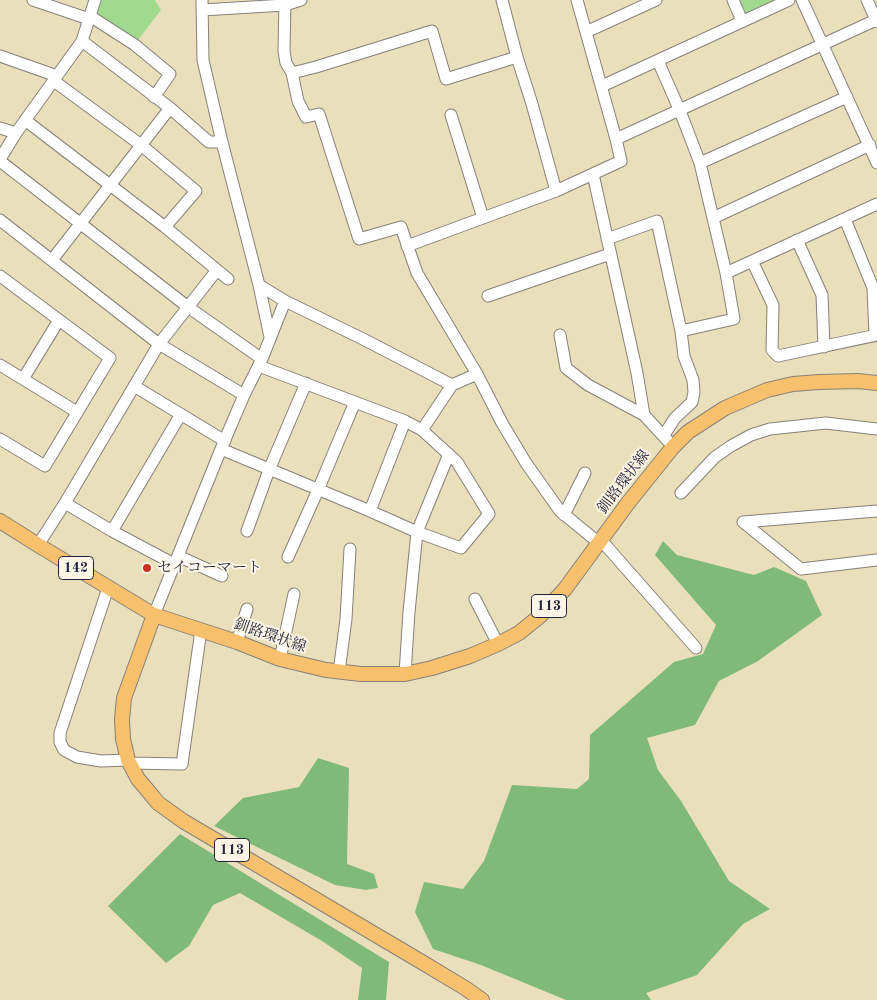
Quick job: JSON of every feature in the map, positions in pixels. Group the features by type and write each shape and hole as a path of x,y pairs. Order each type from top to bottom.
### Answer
{"main road":[{"name":"釧路環状線","path":"154,615 237,642 280,659 339,672 405,674 432,668 476,654 519,633 540,616 565,589 673,447 688,432 725,408 767,390 794,384 819,382 858,381 877,383"},
{"name":"142","path":"2,525 154,615"},
{"name":"113","path":"154,615 124,698 122,720 123,738 129,761 138,778 158,803 183,821 420,961 482,1000"}],"street":[{"path":"33,0 90,18 135,45 170,74 154,96"},
{"path":"95,0 82,41 16,133 0,160 260,362 306,383 422,430 457,462 489,514 461,548 417,532 370,510 269,470 223,445 181,414 134,386"},
{"path":"270,337 259,285 203,60 202,5 285,3 301,0"},
{"path":"502,0 556,191"},
{"path":"407,246 556,191 621,162 602,86 577,0"},
{"path":"586,32 656,0"},
{"path":"733,0 742,21"},
{"path":"602,86 789,0"},
{"path":"802,0 877,162"},
{"path":"616,140 877,21 868,0"},
{"path":"285,3 284,51 286,63 292,73 298,101 306,117 318,114 359,239 401,227 417,273 477,374 502,424 526,463 560,511 600,541 696,648"},
{"path":"292,73 432,31 446,79 517,57"},
{"path":"82,41 170,108 209,142 222,142"},
{"path":"0,56 56,78 196,191 165,227"},
{"path":"658,61 700,163 726,273 734,319 680,331"},
{"path":"700,163 847,97"},
{"path":"52,260 170,108"},
{"path":"451,115 483,218"},
{"path":"25,120 165,227 228,279"},
{"path":"0,128 16,133"},
{"path":"713,218 870,145"},
{"path":"593,174 637,373 644,415"},
{"path":"726,273 877,204"},
{"path":"752,261 773,305 772,350 778,356 876,335 873,288 845,219"},
{"path":"0,220 159,344 244,395"},
{"path":"607,239 658,221 684,356 693,380 694,392 692,402 675,418 664,436"},
{"path":"797,240 822,295 824,347"},
{"path":"488,296 610,254"},
{"path":"38,545 159,344 217,270"},
{"path":"0,440 45,466 110,358 2,281"},
{"path":"259,285 285,301 452,385"},
{"path":"154,615 223,445 285,301"},
{"path":"23,379 59,320"},
{"path":"560,335 566,368 588,385 644,415 673,447"},
{"path":"0,365 77,412"},
{"path":"422,430 452,385 477,374"},
{"path":"247,531 269,470 306,383"},
{"path":"288,557 355,402"},
{"path":"112,531 181,414"},
{"path":"370,510 405,422"},
{"path":"681,492 715,457 751,435 770,429 826,423 877,429"},
{"path":"405,674 417,532 449,454"},
{"path":"564,515 585,473"},
{"path":"65,503 112,531 176,560 222,576"},
{"path":"877,510 743,522 800,569 877,560"},
{"path":"339,672 346,618 350,549"},
{"path":"108,588 60,733 60,742 64,750 77,757 101,761 182,764 201,630"},
{"path":"280,659 294,594"},
{"path":"475,599 498,644"},
{"path":"237,642 247,609"}],"green space":[{"path":"102,0 155,0 161,10 138,40 95,13"},
{"path":"740,0 777,0 746,14"},
{"path":"663,541 677,555 754,575 774,567 806,581 822,615 758,661 719,681 695,725 647,738 658,770 681,801 729,881 770,909 743,924 697,975 646,993 651,1000 566,1000 481,965 433,949 415,912 424,882 463,889 484,861 512,785 577,789 589,779 590,735 674,662 703,654 716,625 655,555"},
{"path":"318,758 349,768 347,864 374,874 378,888 366,890 335,885 214,826 243,798 299,787"},
{"path":"180,834 389,962 386,1000 358,1000 362,968 322,941 240,893 213,905 189,946 166,963 108,906"}],"place":[{"name":"セイコーマート","path":"147,568"}]}
